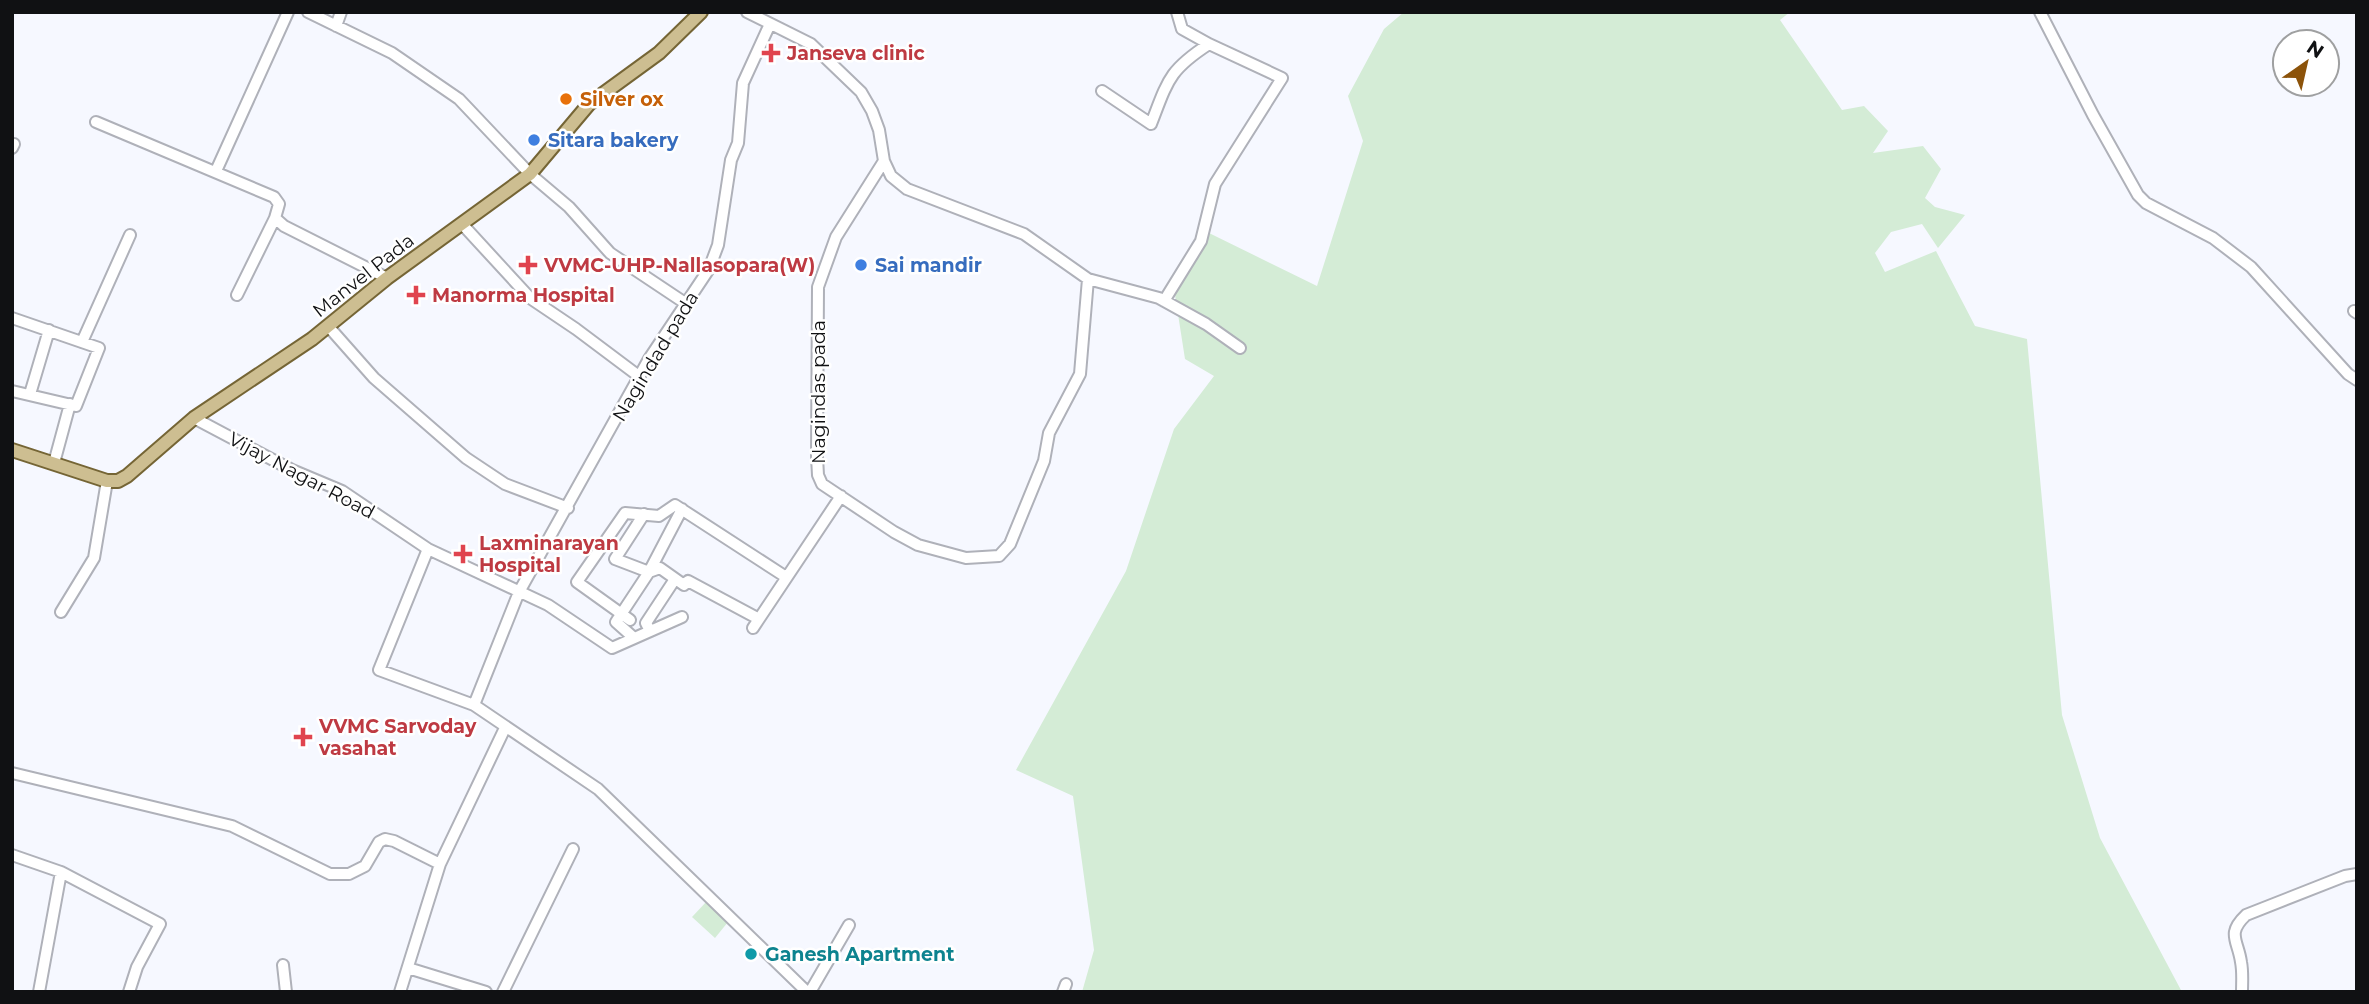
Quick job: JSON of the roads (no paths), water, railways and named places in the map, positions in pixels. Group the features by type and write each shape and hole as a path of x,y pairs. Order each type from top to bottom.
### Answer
{"main road":[{"name":"Manvel Pada","path":"107,481 118,481 127,476 194,418 328,326 387,278 530,174 589,104 659,53 701,12"},
{"path":"12,450 107,481"}],"street":[{"path":"216,171 288,12"},
{"path":"308,12 392,53 458,99 530,174 569,207 610,253 685,303"},
{"path":"336,26 341,12"},
{"path":"747,12 811,44 861,92 879,130 884,161 891,176 907,188 1024,234 1088,279 1164,301 1206,324 1240,348"},
{"path":"1164,301 1201,241 1215,184 1282,78 1182,29 1177,12"},
{"path":"2040,12 2138,195 2146,203 2213,238 2251,267 2348,374 2357,380"},
{"name":"Nagindad pada","path":"474,705 519,592 639,377 709,270 718,245 731,160 738,143 743,83 769,24"},
{"path":"1102,91 1151,124 1168,78 1185,60 1209,44"},
{"path":"96,122 278,199 275,218 237,295"},
{"name":"Nagindas pada","path":"884,161 836,237 818,287 818,475 822,484 894,532 918,545 966,558 999,556 1010,544 1044,461 1052,425 1080,374 1088,279"},
{"path":"275,218 293,231 387,278"},
{"path":"462,224 530,298 639,377"},
{"path":"82,342 130,235"},
{"path":"12,318 99,348 76,406 12,391"},
{"path":"328,326 374,378 466,457 505,484 568,508"},
{"path":"30,394 49,330"},
{"path":"54,463 70,404"},
{"name":"Vijay Nagar Road","path":"194,418 292,470 360,501 428,549 548,605 612,648 634,638"},
{"path":"61,612 94,558 107,481"},
{"path":"644,513 615,559 649,572 660,568 684,586 688,581 756,623 841,496"},
{"path":"626,616 576,582 625,513 659,516 675,505 786,577"},
{"path":"682,509 626,616 616,622 634,638 682,617"},
{"path":"428,549 379,670 474,705 598,789 808,992 849,925"},
{"path":"650,631 646,623 675,579"},
{"path":"400,992 440,864 505,728"},
{"path":"12,774 232,826 330,874 349,874 365,866 380,842 385,839 440,864"},
{"path":"503,992 573,849"},
{"path":"12,855 61,872 160,924 137,967 129,992"},
{"path":"39,992 61,872"},
{"path":"2242,992 2241,962 2234,936 2236,925 2246,915 2345,876 2357,874"},
{"path":"283,965 286,992"},
{"path":"408,968 486,992"}],"place":[{"name":"Janseva clinic","path":"771,53"},
{"name":"Silver ox","path":"566,99"},
{"name":"Sitara bakery","path":"534,140"},
{"name":"VVMC-UHP-Nallasopara(W)","path":"528,265"},
{"name":"Sai mandir","path":"861,265"},
{"name":"Manorma Hospital","path":"416,295"},
{"name":"Laxminarayan Hospital","path":"463,554"},
{"name":"VVMC Sarvoday vasahat","path":"303,737"},
{"name":"Ganesh Apartment","path":"751,954"}]}
